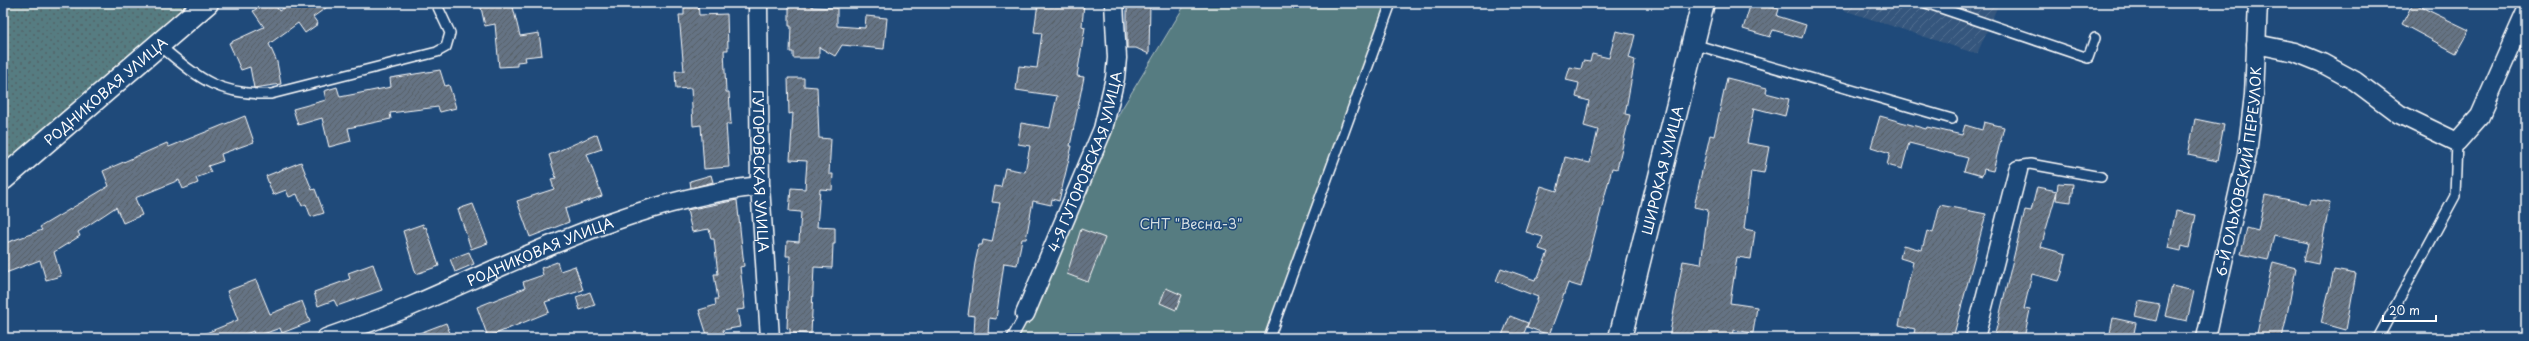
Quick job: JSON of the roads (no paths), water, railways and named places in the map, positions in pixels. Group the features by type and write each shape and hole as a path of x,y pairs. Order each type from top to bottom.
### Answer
{"street":[{"name":"РОДНИКОВАЯ УЛИЦА","path":"3,179 207,3"},
{"name":"ГУТОРОВСКАЯ УЛИЦА","path":"758,3 760,186 770,338"},
{"name":"4-Я ГУТОРОВСКАЯ УЛИЦА","path":"1025,314 1103,129 1116,64 1114,3"},
{"name":"ШИРОКАЯ УЛИЦА","path":"1620,338 1691,43 1703,3"},
{"name":"6-Й ОЛЬХОВСКИЙ ПЕРЕУЛОК","path":"2206,338 2247,154 2254,95 2258,3"},
{"path":"2256,44 2295,52 2322,63 2355,81 2399,114 2457,142 2480,116 2526,12"},
{"path":"1975,338 2018,170"},
{"name":"РОДНИКОВАЯ УЛИЦА","path":"326,338 414,305 547,246 643,210 723,190 760,186"}],"lane":[{"path":"159,45 193,73 213,86 248,94 271,94 437,52 446,47 450,33 436,3"},
{"path":"1269,338 1391,3"},
{"path":"1926,3 2088,58 2095,38"},
{"path":"1691,43 1952,119"},
{"path":"2378,338 2455,196 2457,142"},
{"path":"2018,170 2023,165 2030,164 2101,177"},
{"path":"1012,338 1025,314"}],"park label":[{"name":"СНТ \"Весна-3\"","path":"1191,223"}]}
